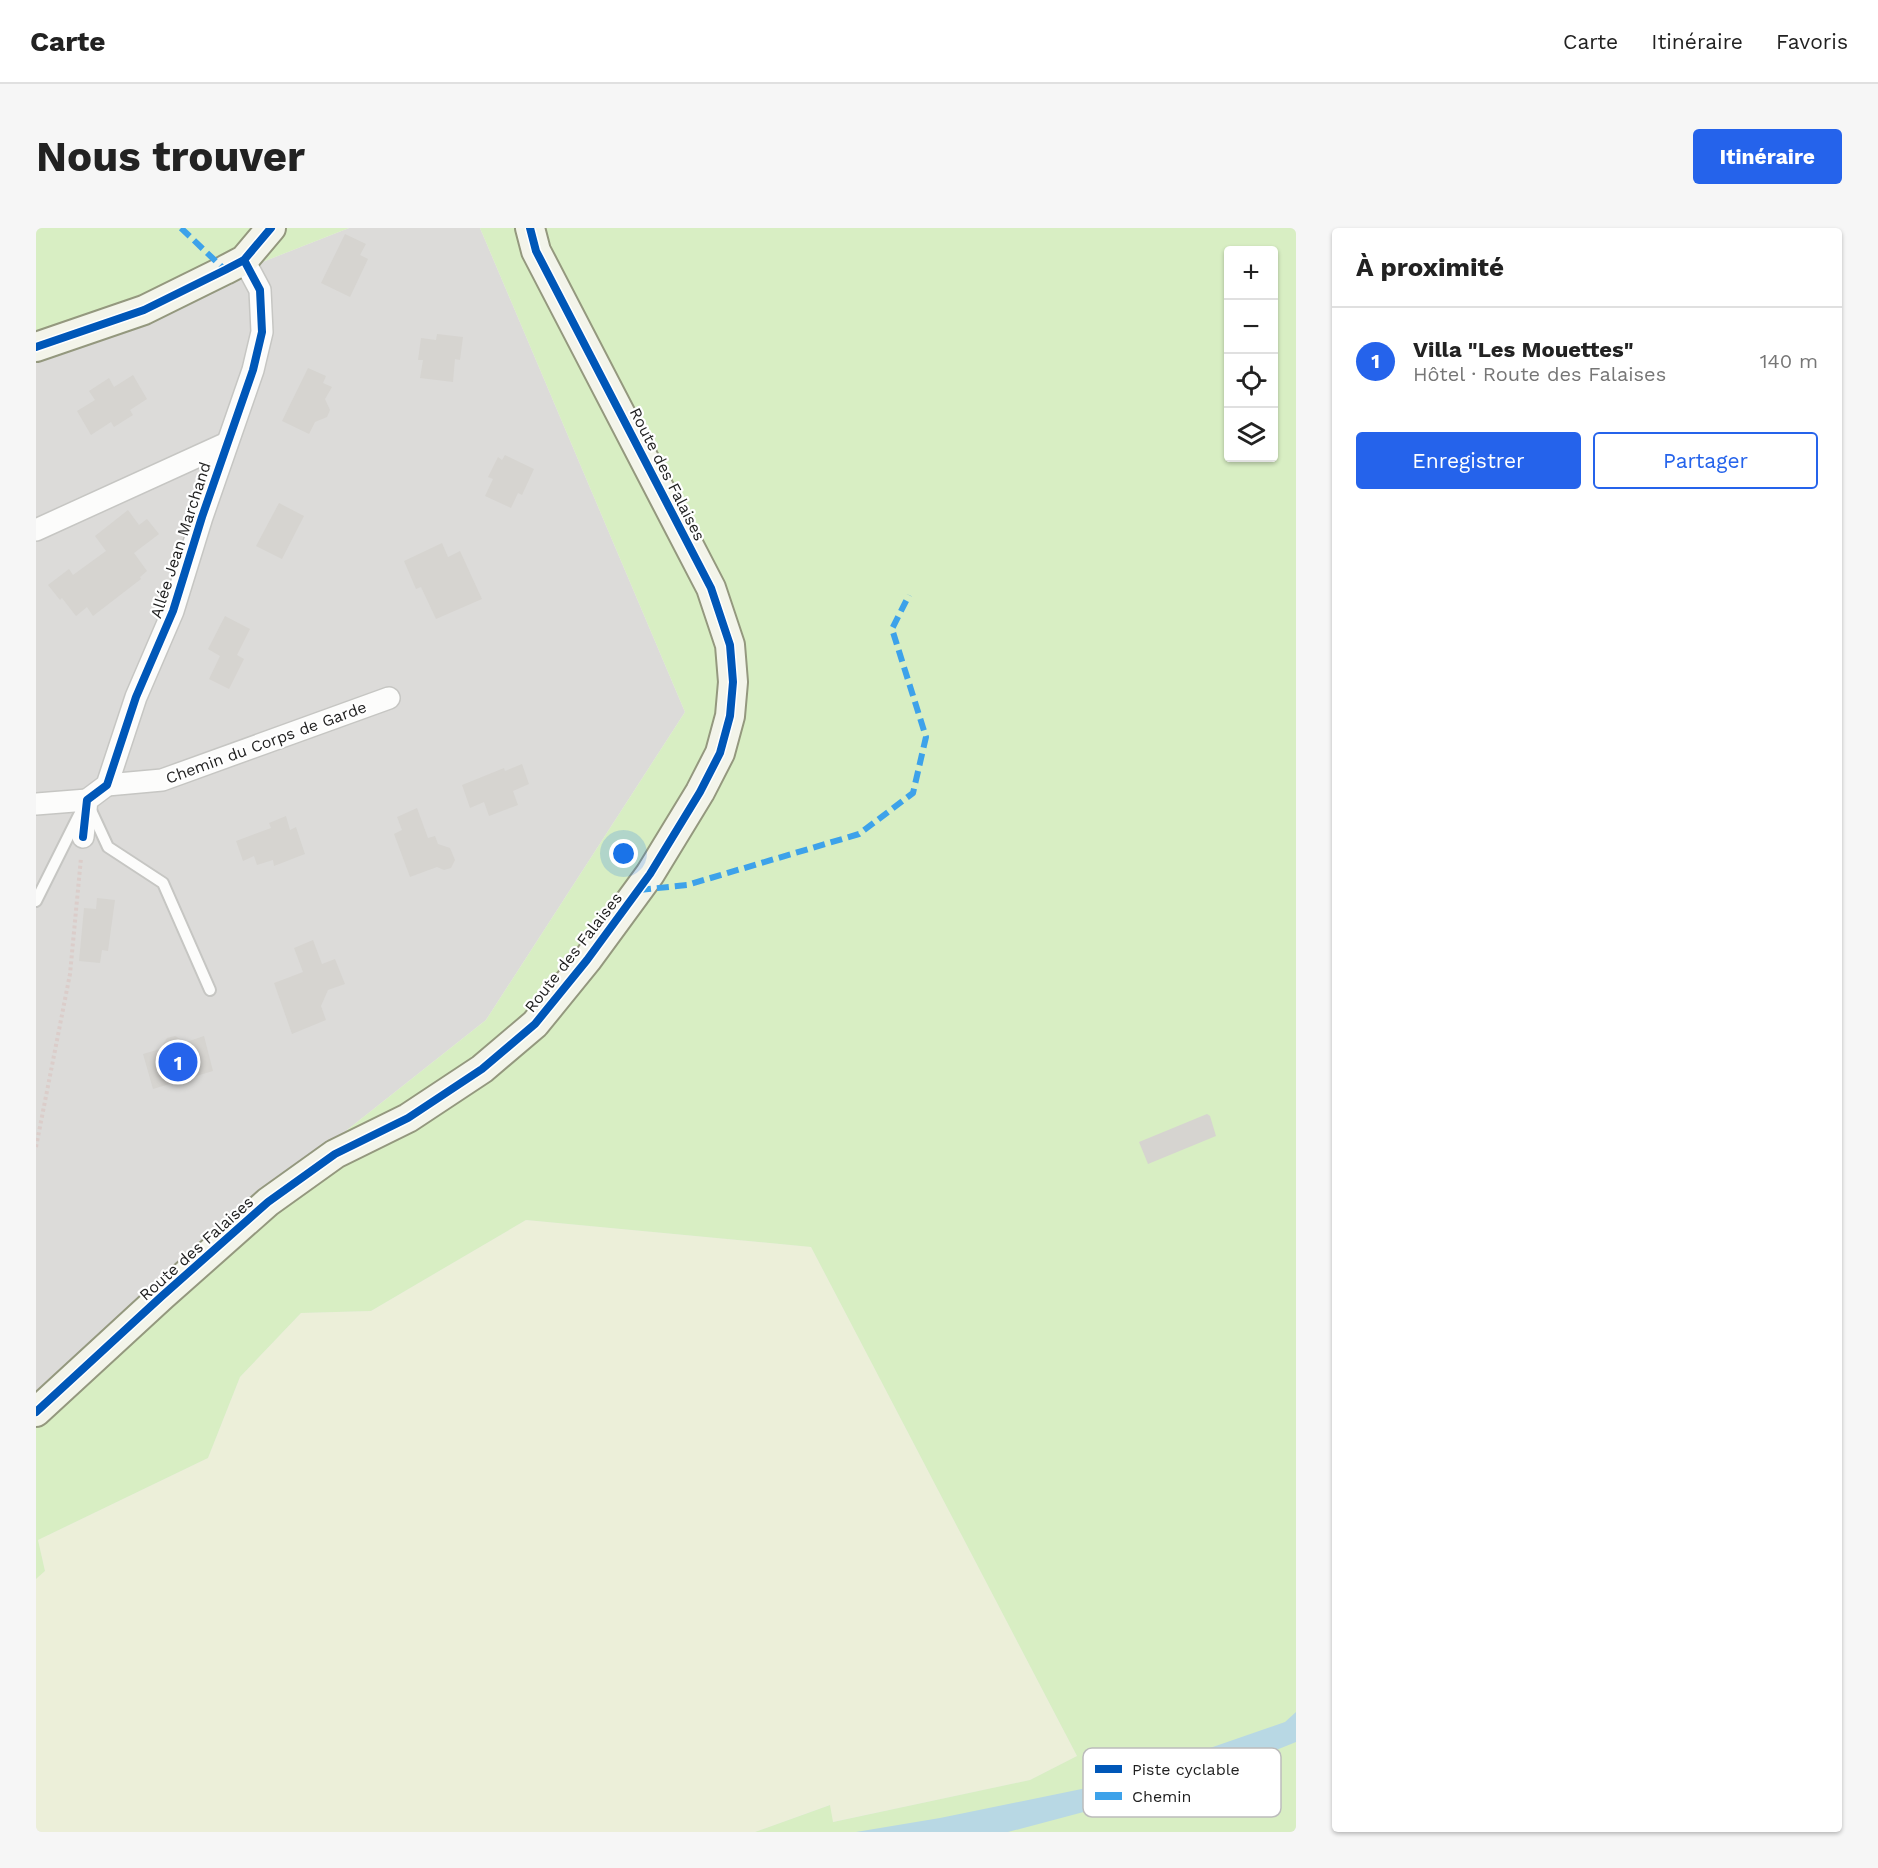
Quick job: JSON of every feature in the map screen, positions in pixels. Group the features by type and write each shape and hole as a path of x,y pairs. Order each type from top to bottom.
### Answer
{"main road":[{"path":"36,347 144,310 244,260 271,228"},
{"name":"Route des Falaises","path":"36,1412 268,1202 335,1154 408,1118 482,1069 535,1024 587,960 650,874 700,792 720,753 730,716 733,682 730,645 711,588 536,251 530,228"}],"street":[{"name":"Allée Jean Marchand","path":"107,785 136,697 173,611 253,370 262,332 260,290 244,260"},
{"path":"36,530 227,443"},
{"name":"Chemin du Corps de Garde","path":"107,785 162,780 389,698"},
{"path":"36,804 85,819 107,785"}],"lane":[{"path":"36,901 85,819 108,847 163,883 210,990"}],"path":[{"path":"36,1147 70,974 85,819"}],"shaded area":[{"path":"349,228 480,228 685,712 486,1020 342,1134 36,1395 36,351"}],"green space":[{"path":"36,228 349,228 36,351"},
{"path":"480,228 1296,228 1296,1832 755,1832 830,1805 833,1822 1030,1780 1077,1756 811,1247 526,1220 371,1311 301,1313 240,1377 208,1458 38,1540 45,1571 36,1579 36,1395 342,1134 486,1020 685,712"},
{"path":"526,1220 811,1247 1077,1756 1030,1780 832,1822 829,1805 755,1832 36,1832 36,1579 45,1571 38,1540 208,1458 240,1377 301,1313 371,1311"}],"water":[{"path":"1296,1712 1296,1742 1281,1748 1210,1748 1285,1722"},
{"path":"1083,1789 1083,1812 1008,1832 856,1832 940,1818"}],"building":[{"path":"345,234 366,244 360,255 368,259 350,297 321,283"},
{"path":"437,334 463,337 460,360 455,359 453,382 420,378 423,360 418,360 421,338 436,340"},
{"path":"308,368 326,376 323,383 332,387 325,399 330,410 327,417 315,422 309,434 282,421"},
{"path":"133,375 147,399 130,410 133,415 114,427 111,422 91,435 77,411 95,400 89,391 109,378 114,387"},
{"path":"505,455 534,469 522,495 518,493 511,508 485,496 493,479 488,477 498,457 502,460"},
{"path":"279,503 304,516 282,559 256,546"},
{"path":"128,510 139,525 147,519 159,534 134,553 147,571 140,577 141,579 93,616 87,607 76,616 48,585 69,569 73,575 106,551 95,536"},
{"path":"442,543 448,557 460,551 482,599 436,619 421,587 416,589 404,561"},
{"path":"225,616 250,629 237,655 244,659 229,689 209,679 220,656 208,649"},
{"path":"522,764 529,784 513,791 518,805 489,816 484,802 470,808 462,785 504,768 505,771"},
{"path":"417,808 428,838 435,836 438,844 450,848 455,860 451,868 444,870 437,867 410,877 394,834 402,830 397,817"},
{"path":"286,816 290,830 296,827 305,854 274,866 273,860 257,865 254,856 243,861 236,841 271,828 269,823"},
{"path":"97,898 115,900 108,951 102,950 100,963 79,961 84,908 96,909"},
{"path":"313,940 322,964 335,959 345,984 328,990 321,1006 326,1020 292,1034 274,983 303,972 294,948"},
{"path":"175,1036 186,1042 204,1036 213,1071 153,1089 143,1054 160,1049 167,1038"},
{"path":"1207,1114 1210,1116 1216,1136 1148,1164 1139,1142"}],"marked path":[{"path":"181,228 225,270"},
{"path":"639,890 687,885 859,834 913,793 926,737 892,629 909,595"}],"cycle path":[{"path":"36,347 144,310 225,270 244,260 271,228"},
{"path":"36,1412 268,1202 335,1154 408,1118 482,1069 535,1024 587,960 650,874 700,792 720,753 730,716 733,682 730,645 711,588 536,251 530,228"},
{"path":"83,837 87,800 107,785 136,697 173,611 202,517 253,370 262,332 260,290 244,260"}],"place":[{"name":"Villa \"Les Mouettes\"","path":"178,1062"}]}
